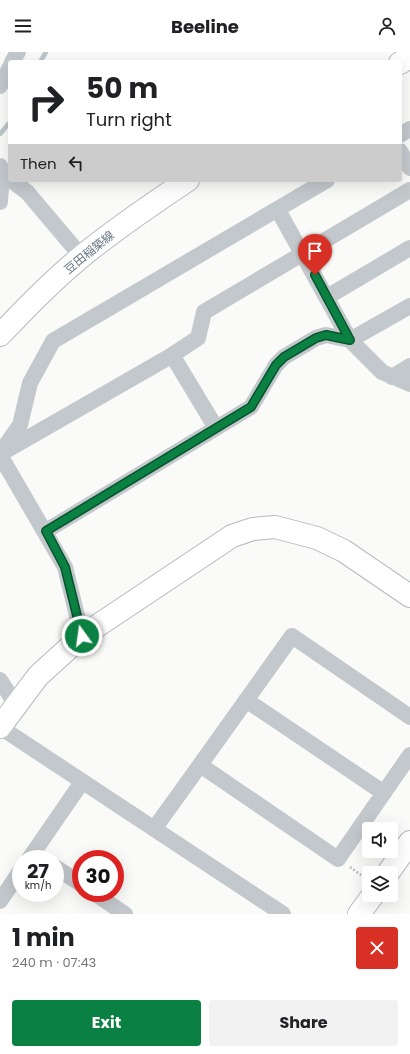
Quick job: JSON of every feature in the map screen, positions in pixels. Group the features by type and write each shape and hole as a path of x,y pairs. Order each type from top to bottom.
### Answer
{"street":[{"path":"0,86 8,71"},
{"path":"402,154 410,168"},
{"path":"0,202 6,175"},
{"path":"15,182 27,192 81,256"},
{"name":"豆田稲築線","path":"0,335 81,256 185,182"},
{"path":"0,454 20,425 30,383 53,341 324,182"},
{"path":"0,454 172,355 198,338 204,312 410,190"},
{"path":"278,210 350,340 382,372 410,384"},
{"path":"327,297 410,248"},
{"path":"46,531 251,407 276,365 284,357 316,338 326,335 350,340 410,306"},
{"path":"172,355 216,428"},
{"path":"392,377 410,366"},
{"path":"0,454 46,531 65,567 82,636"},
{"path":"283,914 0,727 38,676 82,636 232,536 254,529 275,526 318,538 344,551 410,596"},
{"path":"154,829 292,636 410,717"},
{"path":"0,680 16,705"},
{"path":"246,700 384,793"},
{"path":"200,765 338,859 410,755"},
{"path":"39,850 82,782"},
{"path":"393,866 410,842"},
{"path":"0,901 12,883"},
{"path":"107,902 125,914"},
{"path":"359,914 368,902"}],"path":[{"path":"338,859 362,876"}],"waterway":[{"path":"41,60 46,52"},
{"path":"0,134 8,124"}],"route":[{"path":"82,636 65,567 46,531 251,407 276,365 284,357 316,338 326,335 350,340 315,275"}]}
